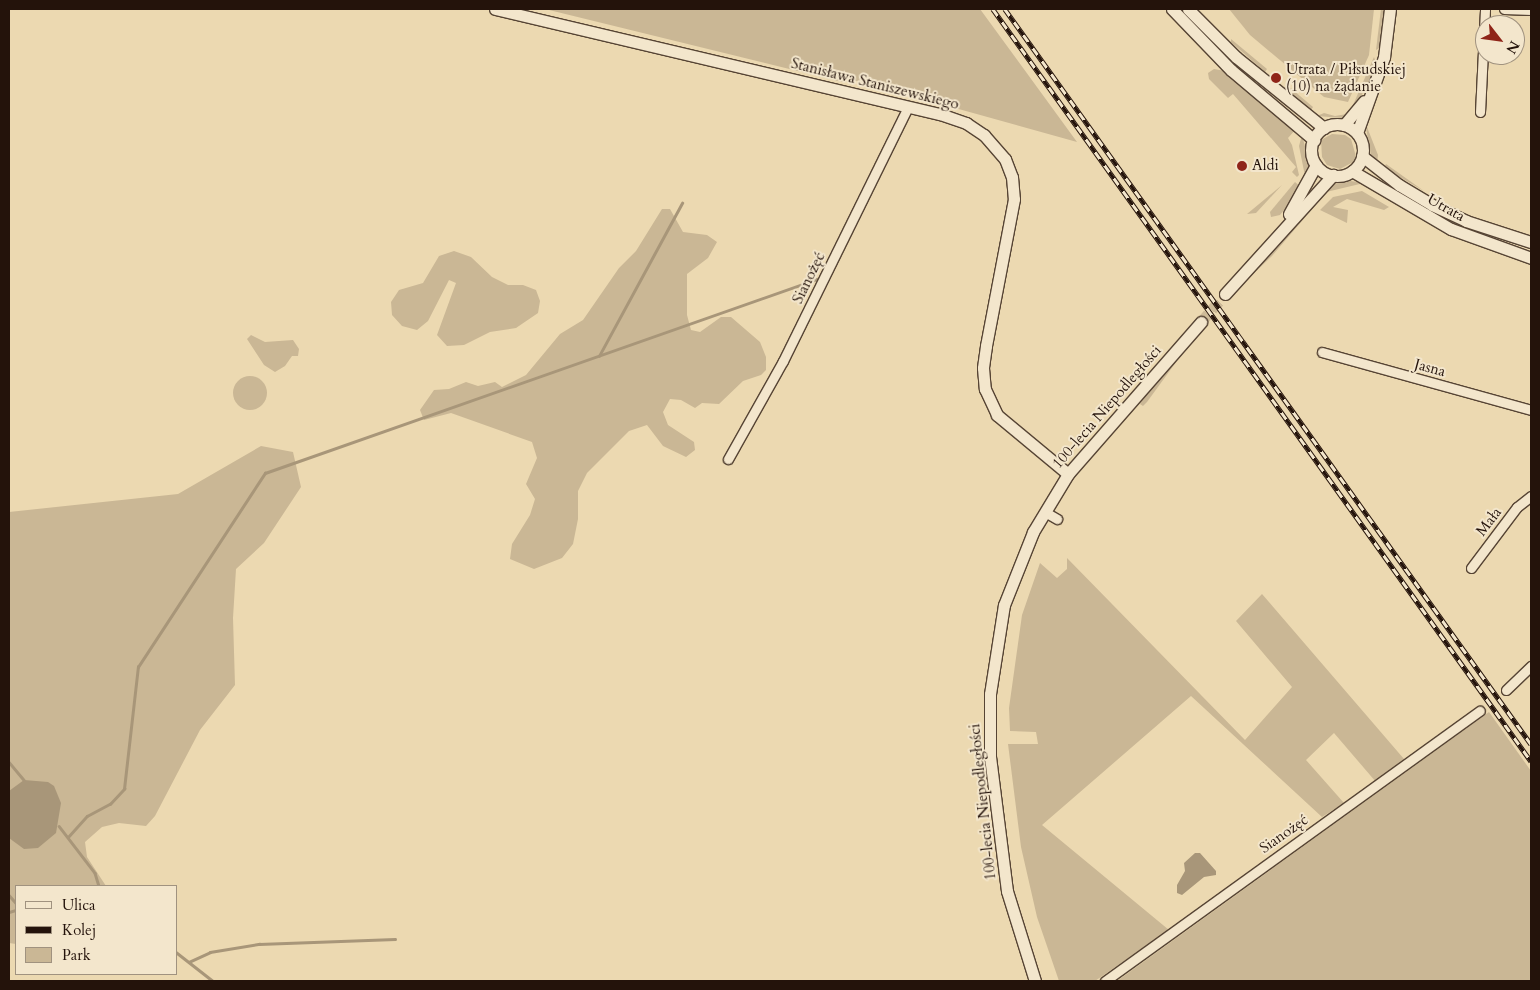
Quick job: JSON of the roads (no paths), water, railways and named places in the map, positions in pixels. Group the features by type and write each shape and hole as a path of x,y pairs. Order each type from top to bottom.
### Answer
{"main road":[{"name":"Stanisława Staniszewskiego","path":"495,9 908,106 973,126 992,141 1005,159 1012,177 1014,199 986,346 983,368 985,389 997,415 1068,474"},
{"path":"1172,9 1232,70 1314,140"},
{"path":"1188,9 1236,58 1324,128"},
{"path":"1357,133 1384,57 1390,9"},
{"path":"1344,125 1370,93"},
{"path":"1225,294 1334,175 1352,171 1362,156 1363,148 1357,133 1344,125 1324,128 1314,140 1312,154 1316,164 1334,175"},
{"name":"Utrata","path":"1362,156 1398,185 1432,205 1466,221 1531,242"},
{"path":"1262,252 1294,207 1316,164"},
{"name":"Utrata","path":"1352,171 1451,229 1531,258"},
{"name":"100-lecia Niepodległości","path":"1035,981 1008,891 990,756 989,708 1004,605 1024,552 1044,512 1068,474 1201,322"}],"street":[{"path":"1480,112 1485,9"},
{"path":"1504,9 1531,10"},
{"name":"Sianożęć","path":"728,459 783,360 908,106"},
{"name":"Jasna","path":"1322,352 1531,410"},
{"name":"Mała","path":"1471,568 1517,507 1531,496"},
{"path":"1044,512 1057,519"},
{"path":"1506,690 1531,666"},
{"name":"Sianożęć","path":"1104,981 1480,711"}],"waterway":[{"path":"599,356 682,203"},
{"path":"68,837 87,816 110,804 124,789 138,667 265,473 817,279"},
{"path":"9,762 24,780"},
{"path":"59,826 95,873 99,885"},
{"path":"9,895 15,902"},
{"path":"9,912 15,910"},
{"path":"189,962 210,952 259,944 395,939"},
{"path":"178,954 213,981"}],"tunnel":[{"path":"1201,322 1225,294"}],"railway":[{"path":"993,9 1531,761"},
{"path":"1005,9 1531,744"}],"place":[{"name":"Utrata / Piłsudskiej (10) na żądanie","path":"1276,78"},
{"name":"Aldi","path":"1242,166"}]}
